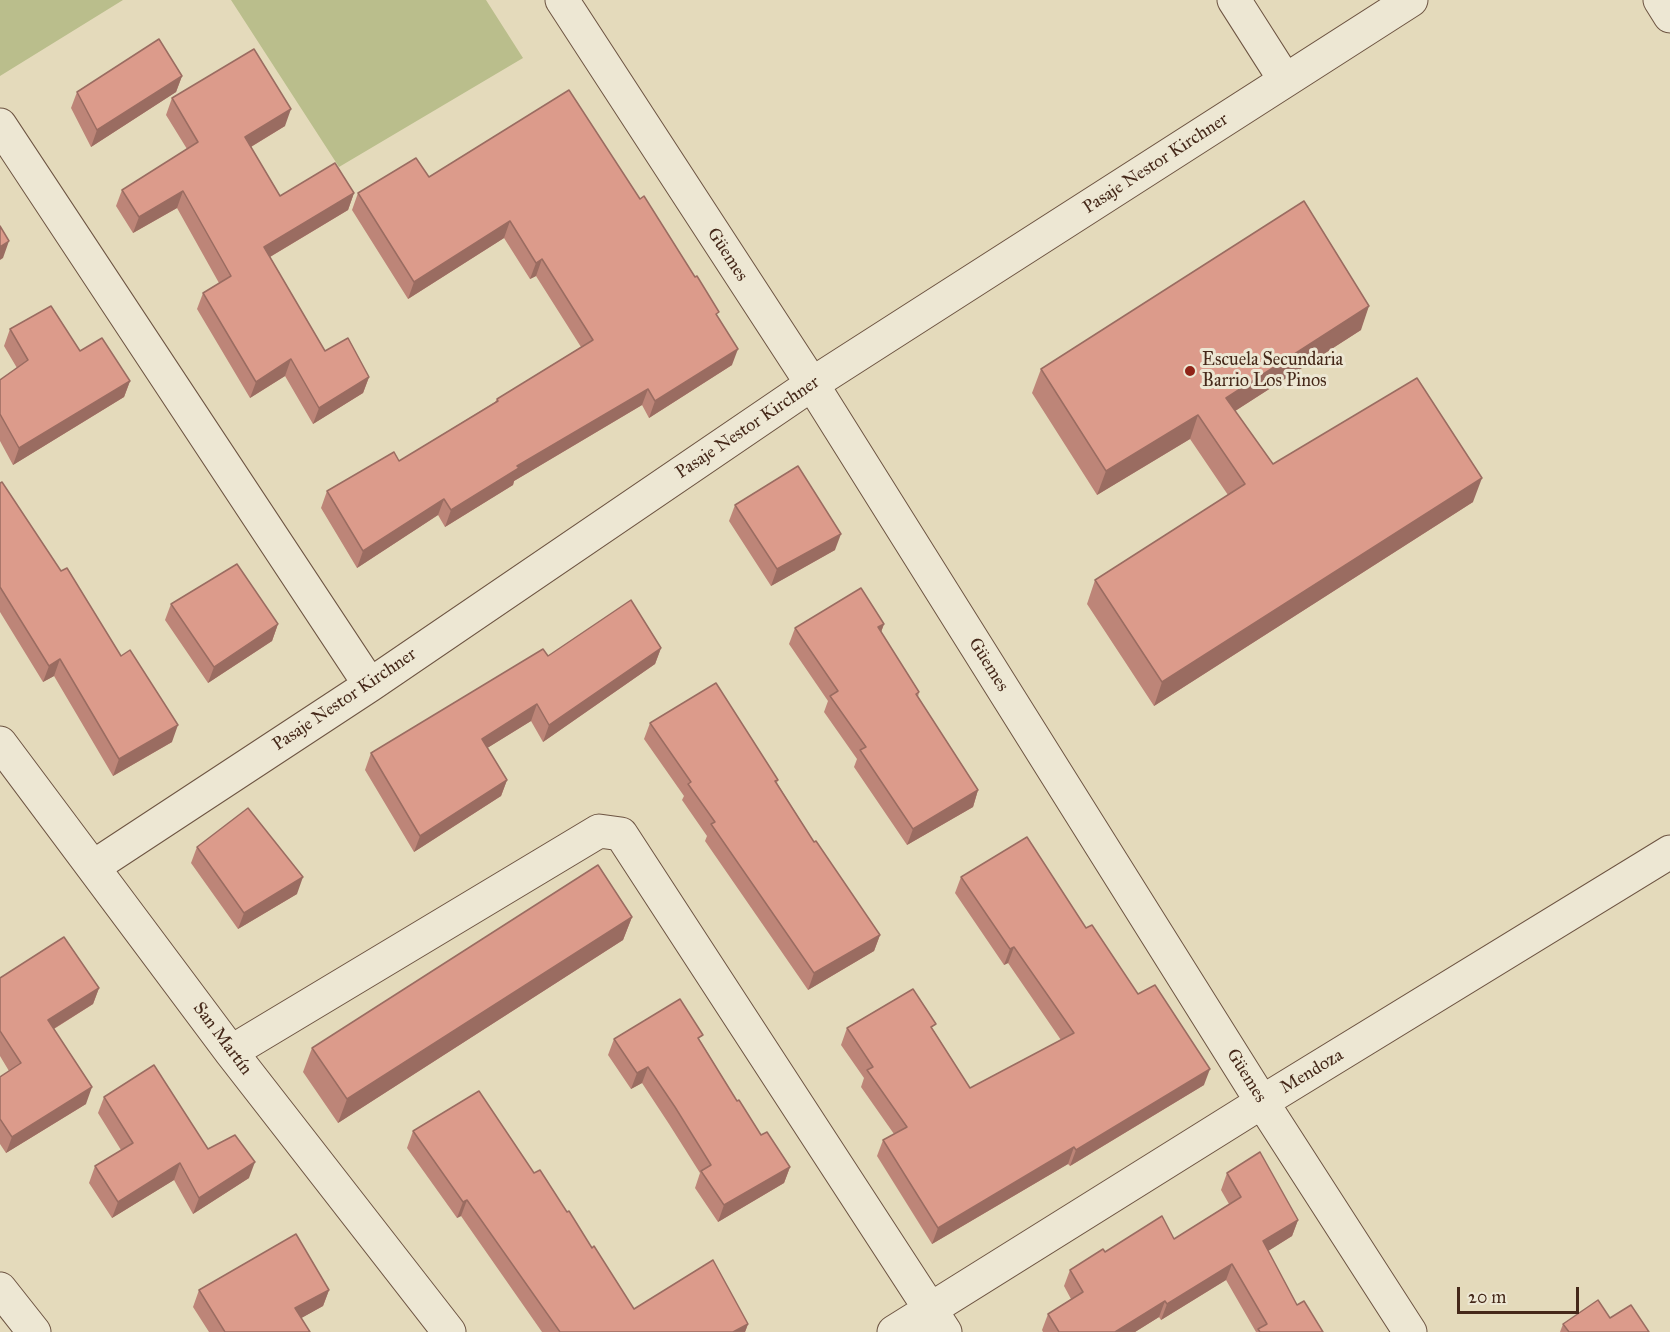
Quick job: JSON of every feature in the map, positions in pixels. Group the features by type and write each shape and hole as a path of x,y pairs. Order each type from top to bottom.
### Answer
{"street":[{"name":"Güemes","path":"562,0 812,384 1262,1102 1410,1332"},
{"path":"1234,0 1285,80"},
{"name":"Pasaje Nestor Kirchner","path":"93,867 370,685 812,384 1411,0"},
{"path":"1660,0 1670,16"},
{"path":"0,125 370,685"},
{"name":"San Martín","path":"0,743 231,1052 449,1332"},
{"path":"231,1052 599,831 621,834 938,1320"},
{"name":"Mendoza","path":"894,1332 938,1320 1262,1102 1670,852"},
{"path":"0,1289 32,1331"}],"green space":[{"path":"0,0 123,0 0,76"},
{"path":"231,0 486,0 523,58 339,167"}],"building":[{"path":"159,39 182,76 97,130 77,92"},
{"path":"254,49 291,109 245,137 280,196 335,163 354,193 264,247 325,351 348,338 369,377 319,408 291,359 256,382 203,293 231,276 183,191 139,217 122,190 198,142 172,98"},
{"path":"569,90 640,199 644,196 695,277 697,276 719,312 716,314 738,349 655,401 648,389 517,466 519,468 451,510 444,499 363,551 327,491 394,452 399,461 593,340 542,259 536,263 510,221 414,282 358,193 416,158 429,177"},
{"path":"1304,201 1369,306 1226,398 1273,464 1417,378 1482,478 1162,682 1095,580 1245,484 1198,415 1106,471 1041,369"},
{"path":"0,226 9,241 0,247"},
{"path":"51,306 80,351 102,338 130,381 19,448 0,414 0,380 28,360 10,329"},
{"path":"798,466 841,534 777,569 735,505"},
{"path":"2,482 61,571 67,568 121,656 130,650 178,725 119,759 60,659 49,666 0,587 0,483"},
{"path":"237,564 278,624 214,667 171,604"},
{"path":"861,588 884,624 878,627 919,692 916,694 978,790 913,829 860,750 866,747 830,696 838,691 795,628"},
{"path":"631,600 661,648 549,725 537,704 482,739 507,780 420,836 371,753 543,649 548,656"},
{"path":"716,683 778,780 775,781 814,842 816,841 880,935 814,973 711,824 715,822 688,784 691,782 650,723"},
{"path":"248,808 303,877 244,913 197,847"},
{"path":"1027,837 1086,928 1092,925 1138,994 1155,985 1210,1069 1076,1150 1074,1147 938,1228 883,1140 907,1127 867,1070 873,1067 847,1028 913,989 936,1024 931,1027 970,1088 1074,1033 1014,947 1010,949 961,877"},
{"path":"598,865 632,917 347,1099 312,1048"},
{"path":"64,937 99,988 48,1020 92,1087 12,1137 0,1119 0,1077 21,1063 0,1031 0,978"},
{"path":"680,999 703,1035 698,1038 737,1101 739,1100 761,1135 767,1132 790,1167 724,1205 701,1171 711,1165 675,1107 648,1067 637,1073 614,1039"},
{"path":"154,1065 208,1149 235,1135 255,1162 199,1198 180,1163 118,1202 95,1166 133,1143 104,1097"},
{"path":"479,1091 534,1173 540,1170 592,1248 594,1246 634,1309 713,1260 748,1324 733,1332 560,1332 467,1200 463,1202 413,1131"},
{"path":"1260,1152 1298,1220 1263,1241 1297,1305 1304,1301 1323,1332 1260,1332 1258,1329 1267,1324 1232,1264 1167,1304 1165,1301 1115,1332 1059,1332 1048,1314 1083,1292 1070,1270 1103,1249 1105,1252 1162,1216 1174,1239 1241,1197 1227,1173"},
{"path":"296,1234 329,1290 295,1308 310,1332 225,1332 199,1290"},
{"path":"1598,1300 1610,1318 1631,1305 1649,1332 1569,1332 1563,1324"}],"place":[{"name":"Escuela Secundaria Barrio Los Pinos","path":"1190,371"}]}
